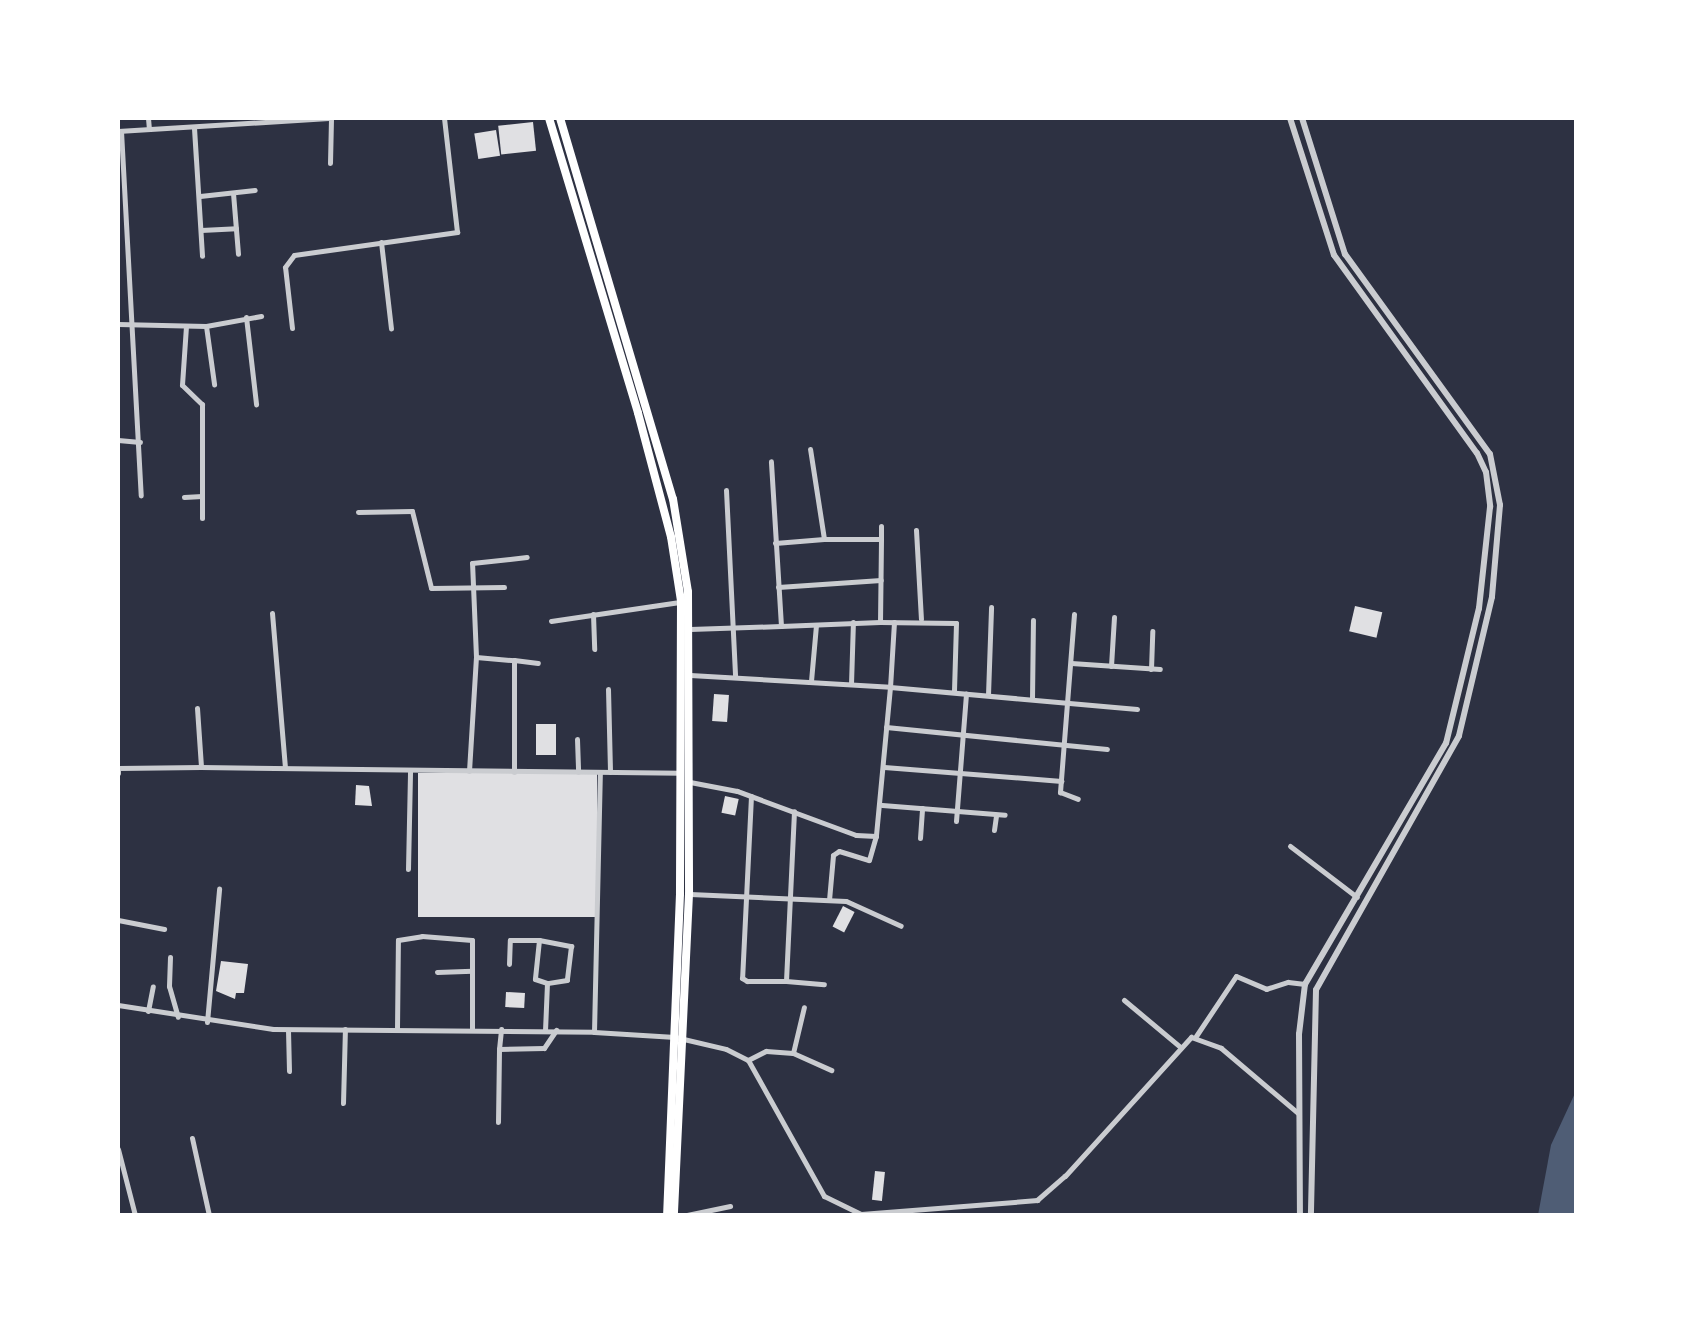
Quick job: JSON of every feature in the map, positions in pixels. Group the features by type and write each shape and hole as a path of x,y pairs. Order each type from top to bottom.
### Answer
{"highway":[{"path":"549,118 673,499 690,629 690,675 681,773 674,1215"},
{"path":"560,118 642,411 681,601 690,782 689,894 667,1215"}],"street":[{"path":"148,118 149,129"},
{"path":"223,118 224,126"},
{"path":"141,495 140,442 120,203 119,131 330,118 330,163"},
{"path":"292,328 289,258 457,232 444,118"},
{"path":"1290,118 1339,264 1484,467 1490,507 1481,596 1446,743 1305,984 1300,1215"},
{"path":"1302,118 1345,254 1469,423 1496,468 1500,505 1492,597 1469,705 1453,751 1316,990 1311,1215"},
{"path":"194,128 202,256"},
{"path":"200,196 255,190"},
{"path":"233,193 238,254"},
{"path":"201,230 236,228"},
{"path":"381,242 391,328"},
{"path":"118,324 206,326 261,316"},
{"path":"246,317 256,404"},
{"path":"186,326 182,385 202,404 202,518"},
{"path":"206,326 214,384"},
{"path":"118,440 140,442"},
{"path":"810,449 824,539"},
{"path":"771,461 781,626"},
{"path":"726,490 735,626 735,676"},
{"path":"184,497 202,496"},
{"path":"358,512 411,509 429,586 504,587"},
{"path":"880,622 881,526"},
{"path":"916,530 921,619"},
{"path":"775,543 881,539"},
{"path":"469,771 476,657 472,561 527,557"},
{"path":"778,587 881,580"},
{"path":"551,621 681,601"},
{"path":"988,695 991,607"},
{"path":"272,613 285,767"},
{"path":"593,614 594,649"},
{"path":"1074,614 1061,781 1062,796 1078,799"},
{"path":"1111,666 1114,617"},
{"path":"690,629 921,619 957,624 954,692"},
{"path":"1032,699 1033,620"},
{"path":"851,684 853,622"},
{"path":"829,900 833,855 839,851 869,860 876,836 882,805 894,622"},
{"path":"811,681 816,625"},
{"path":"1151,669 1152,631"},
{"path":"476,657 538,663"},
{"path":"514,660 514,772"},
{"path":"1071,663 1160,669"},
{"path":"690,675 851,684 1137,709"},
{"path":"608,689 610,772"},
{"path":"956,821 966,693"},
{"path":"197,708 201,767"},
{"path":"886,727 1107,749"},
{"path":"577,739 578,772"},
{"path":"118,771 285,767 681,773"},
{"path":"884,767 1061,781"},
{"path":"408,869 410,770"},
{"path":"594,1032 600,772"},
{"path":"690,782 751,796 856,835 876,836"},
{"path":"751,796 742,979 824,984"},
{"path":"882,805 1005,815"},
{"path":"920,838 922,808"},
{"path":"786,981 794,811"},
{"path":"994,830 996,815"},
{"path":"1290,846 1358,897"},
{"path":"207,1022 219,889"},
{"path":"689,894 851,902 901,926"},
{"path":"118,920 164,929"},
{"path":"397,1029 400,938 471,938 472,1028"},
{"path":"509,964 510,940 539,940 571,946 567,980 547,983 536,980 539,940"},
{"path":"170,957 169,986 178,1017"},
{"path":"437,972 472,971"},
{"path":"118,1005 207,1022 288,1030 472,1028 679,1038 748,1060 815,1185 833,1205 861,1214 1037,1200 1065,1176 1179,1046 1196,1036 1236,976 1269,989 1288,982 1305,984"},
{"path":"545,1030 547,983"},
{"path":"148,1011 153,986"},
{"path":"1124,1000 1179,1046"},
{"path":"793,1053 804,1007"},
{"path":"343,1103 345,1029"},
{"path":"498,1122 501,1029"},
{"path":"288,1030 289,1071"},
{"path":"499,1049 544,1048 556,1030"},
{"path":"1196,1036 1221,1048 1300,1114"},
{"path":"748,1060 766,1051 793,1053 831,1070"},
{"path":"192,1138 209,1215"},
{"path":"118,1149 135,1215"},
{"path":"1301,1164 1312,1164"},
{"path":"687,1215 730,1206"}],"water":[{"path":"1576,1091 1576,1215 1538,1215 1551,1145"}],"building":[{"path":"533,122 536,151 501,154 498,126"},
{"path":"496,130 500,156 478,159 474,133"},
{"path":"1355,606 1382,612 1376,638 1349,631"},
{"path":"714,694 729,695 727,722 712,721"},
{"path":"536,724 556,724 556,755 536,755"},
{"path":"418,773 597,773 597,917 418,917"},
{"path":"356,785 369,786 372,806 355,805"},
{"path":"725,796 739,799 735,816 721,813"},
{"path":"843,906 855,912 844,932 833,926"},
{"path":"221,961 248,964 244,993 236,993 235,999 216,991"},
{"path":"506,992 525,993 524,1008 505,1007"},
{"path":"875,1171 885,1172 882,1201 872,1200"}]}
